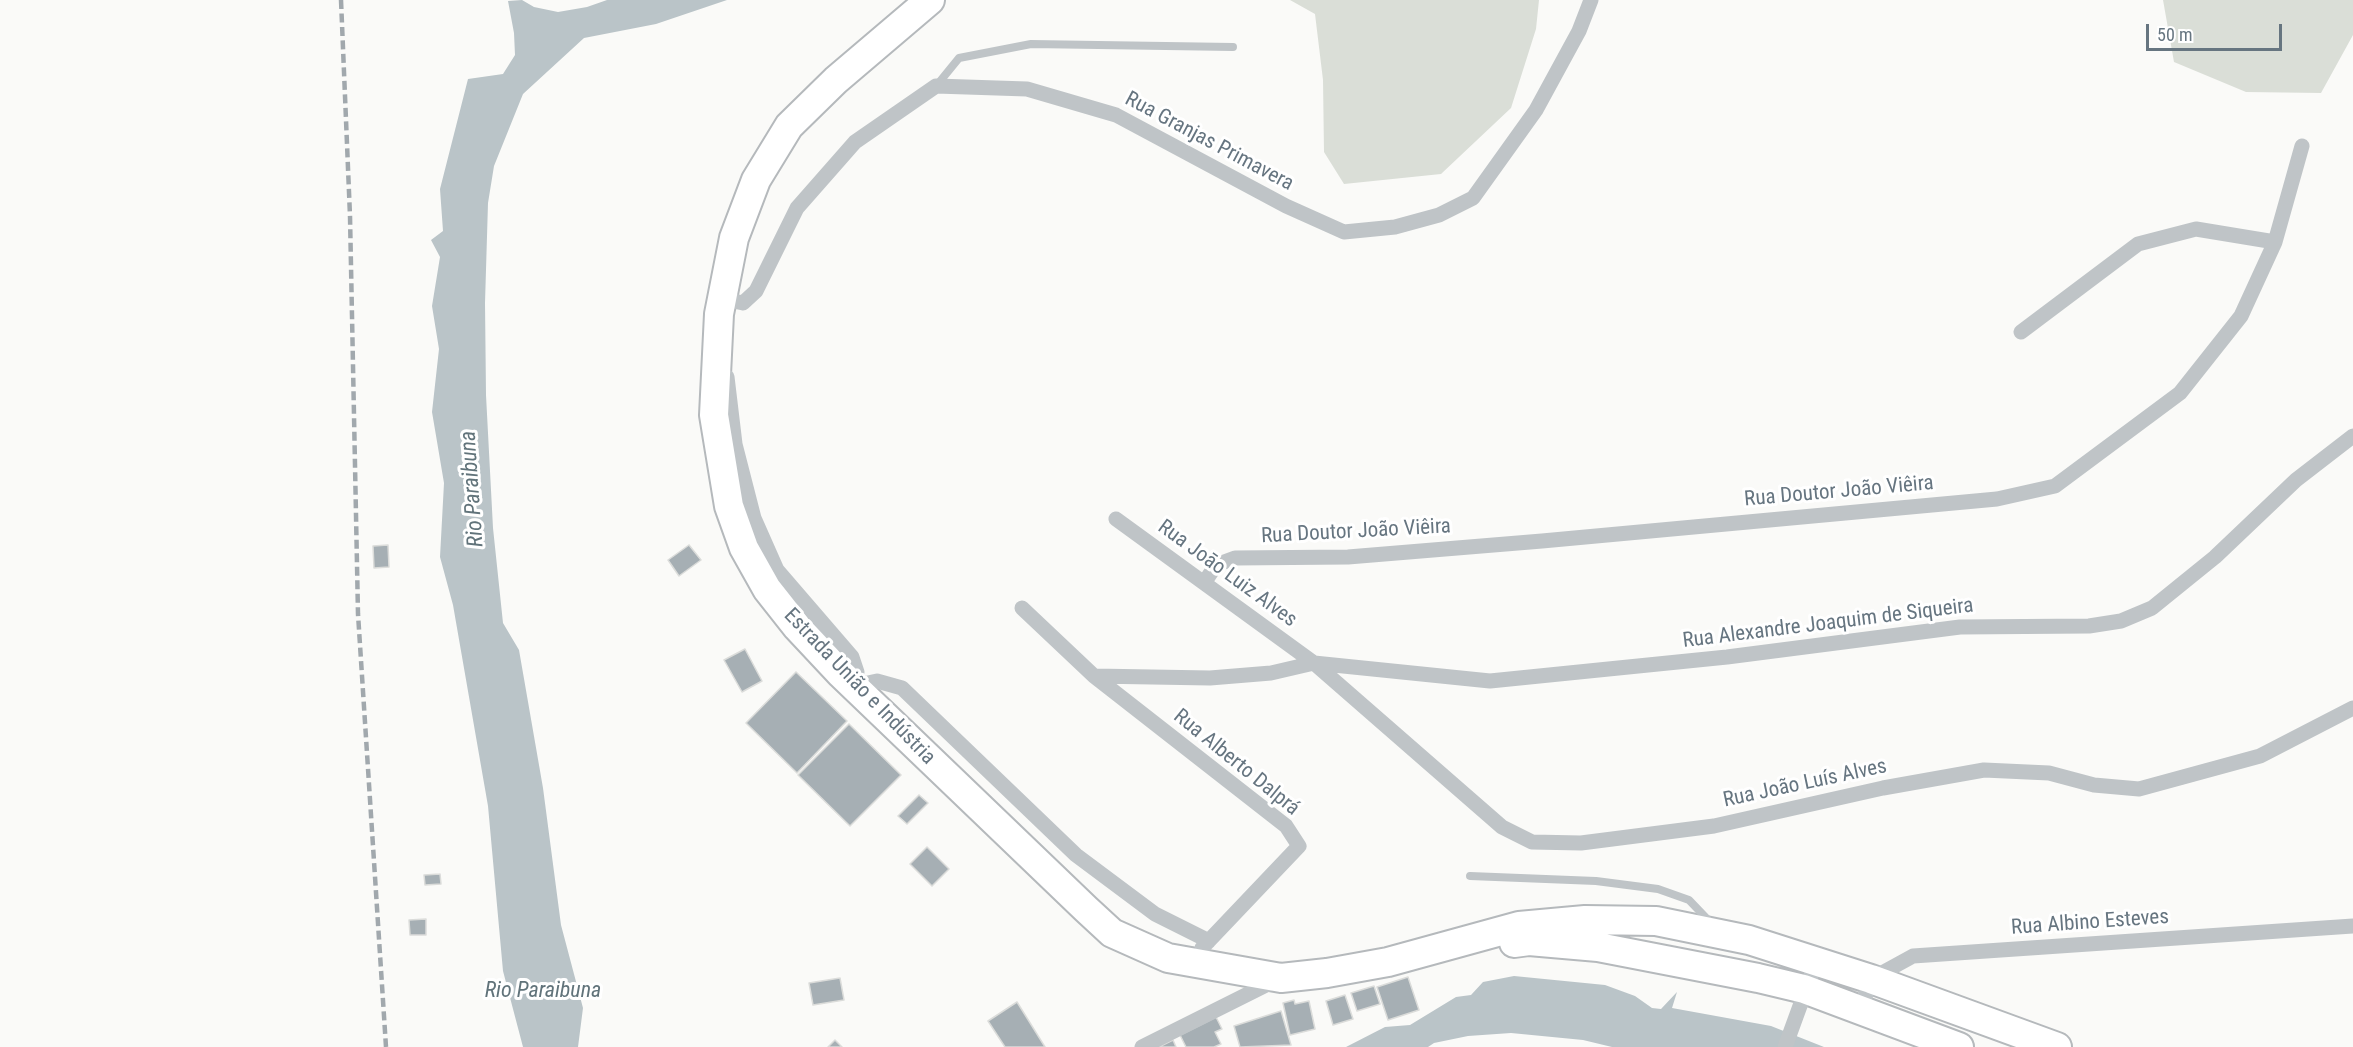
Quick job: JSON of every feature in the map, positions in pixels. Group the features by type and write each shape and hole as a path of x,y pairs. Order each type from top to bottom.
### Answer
{"highway":[{"name":"Estrada União e Indústria","path":"930,0 836,80 789,126 756,180 735,238 720,304 714,415 729,507 744,548 767,589 795,608 854,686 1112,933 1168,958 1281,978 1388,962 1417,953"},
{"path":"1417,953 1520,926 1585,920 1656,921 1749,940 1871,979 2058,1047"},
{"path":"1417,953 1529,941 1598,947 1673,960 1804,989 1860,1012 1959,1047"}],"street":[{"name":"Rua Granjas Primavera","path":"936,86 1027,89 1116,115 1286,206 1344,232 1395,227 1439,215 1473,198 1536,110 1579,31 1591,0"},
{"path":"720,304 729,300 744,303 756,291 797,208 855,142 936,86"},
{"name":"Rua Doutor João Viêira","path":"1204,583 1216,565 1235,558 1348,557 1542,541 1997,499 2055,486 2180,393 2241,316 2275,242 2302,146"},
{"path":"2020,332 2138,244 2196,229 2275,242"},
{"name":"Rua Alexandre Joaquim de Siqueira","path":"1314,663 1490,681 1727,657 1960,627 2089,626 2121,621 2152,608 2197,572 2296,480 2353,436"},
{"name":"Rua Joāo Luiz Alves","path":"1116,519 1314,663"},
{"name":"Rua Alberto Dalprá","path":"1022,608 1094,676 1286,826 1299,846 1187,963"},
{"path":"1094,676 1210,678 1271,673 1314,663"},
{"name":"Rua João Luís Alves","path":"1314,663 1502,827 1532,842 1581,843 1714,825 1883,788 1984,770 2049,773 2094,785 2139,789 2259,756 2353,708"},
{"path":"854,686 877,681 902,688 1076,855 1155,914 1209,941"},
{"name":"Rua Albino Esteves","path":"1871,979 1913,956 2353,926"},
{"path":"1785,1047 1804,989 1816,962"},
{"path":"1142,1047 1281,978"},
{"path":"1860,1012 1871,979"}],"lane":[{"path":"936,86 959,58 1031,44 1233,47"},
{"path":"1470,876 1596,881 1658,889 1689,900 1722,935"}],"shaded area":[{"path":"1290,0 1539,0 1536,29 1511,108 1441,174 1344,184 1324,152 1323,80 1315,14"},
{"path":"2163,0 2353,0 2353,35 2321,93 2246,92 2174,62"}],"water":[{"name":"Rio Paraibuna","path":"522,0 534,7 558,12 587,7 607,0 727,0 656,24 584,38 523,94 494,166 488,203 485,303 486,395 493,528 503,623 519,650 543,788 561,925 583,1008 578,1047 523,1047 503,971 488,806 453,605 440,557 444,483 432,412 439,349 432,306 440,257 431,240 443,231 440,189 468,79 503,74 515,55 514,33 508,1"},
{"path":"1514,976 1605,985 1635,996 1652,1008 1661,1009 1677,992 1672,1008 1771,1026 1824,1047 1612,1047 1583,1040 1511,1033 1468,1036 1434,1043 1428,1047 1346,1047 1385,1027 1410,1025 1456,997 1471,995 1483,982"}],"building":[{"path":"388,545 389,567 374,568 373,546"},
{"path":"689,545 701,560 679,576 668,560"},
{"path":"745,649 762,681 742,692 724,660"},
{"path":"796,672 847,721 797,773 746,723"},
{"path":"849,724 901,775 850,826 798,775"},
{"path":"919,795 928,803 907,824 898,816"},
{"path":"927,847 949,869 932,886 910,864"},
{"path":"440,874 441,884 425,885 424,875"},
{"path":"426,919 426,935 410,935 409,920"},
{"path":"1408,977 1419,1010 1388,1020 1377,987"},
{"path":"840,978 844,1000 813,1005 809,983"},
{"path":"1374,986 1380,1004 1357,1011 1351,993"},
{"path":"1345,995 1353,1019 1333,1025 1326,1001"},
{"path":"1294,1000 1295,1004 1309,1001 1315,1029 1290,1035 1283,1003"},
{"path":"1017,1002 1045,1047 1005,1047 988,1021"},
{"path":"1281,1011 1291,1045 1240,1047 1234,1026"},
{"path":"1216,1017 1222,1029 1215,1032 1221,1044 1214,1047 1186,1047 1180,1035"},
{"path":"835,1040 842,1047 828,1047"},
{"path":"1173,1040 1176,1047 1159,1047"}],"railway":[{"path":"341,0 350,216 358,614 386,1047"}]}
